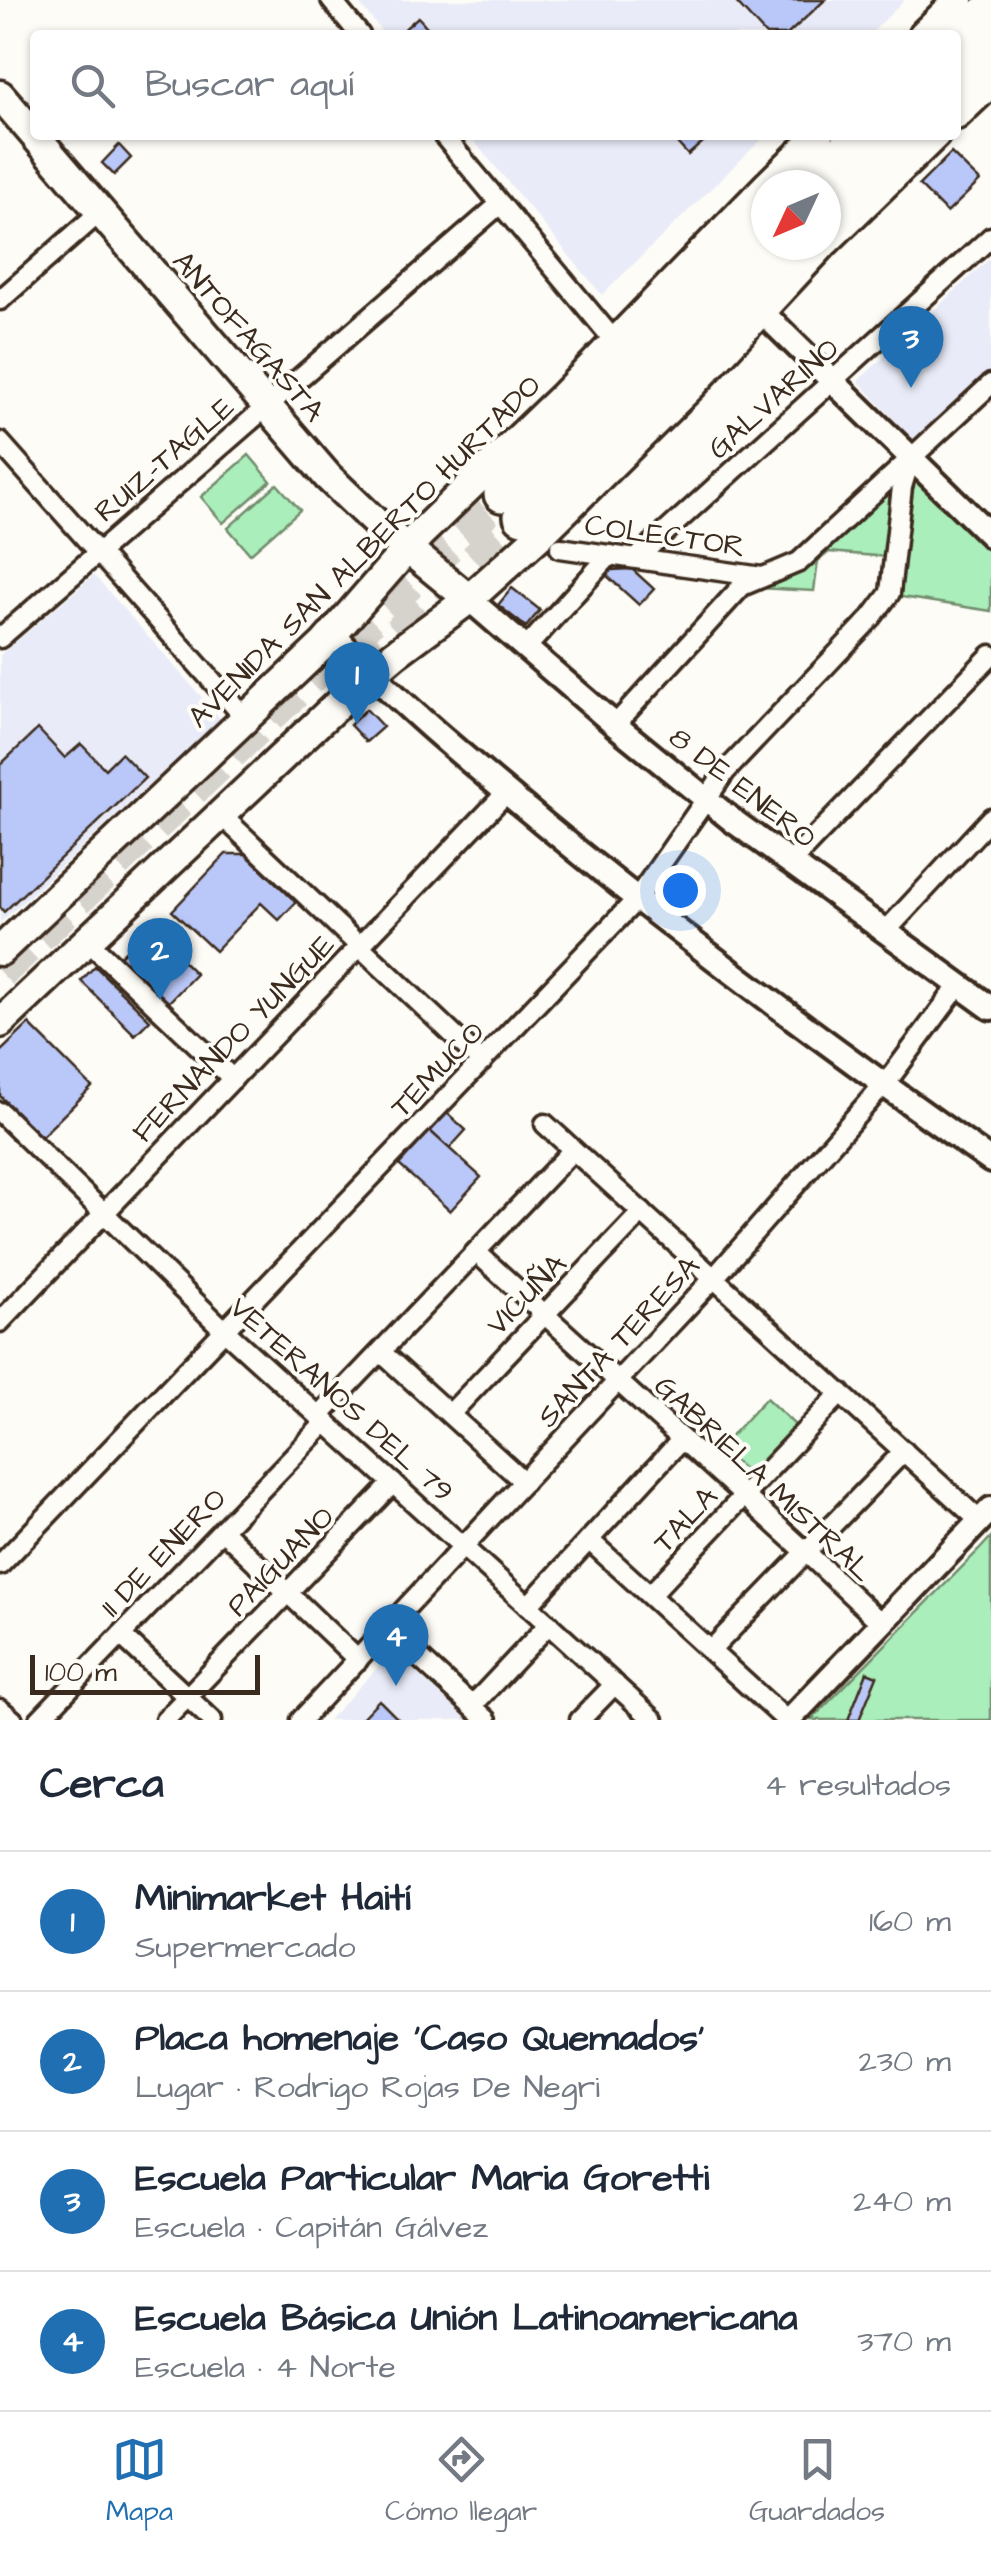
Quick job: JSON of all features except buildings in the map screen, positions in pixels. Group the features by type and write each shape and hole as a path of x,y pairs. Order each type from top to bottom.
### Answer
{"highway":[{"path":"961,37 991,9"},
{"path":"961,73 991,44"},
{"path":"825,170 856,140"},
{"path":"841,191 893,140"},
{"path":"751,243 634,364 512,505 682,360 775,260"}],"main road":[{"path":"927,30 959,0"},
{"path":"961,110 991,82"},
{"name":"ANTOFAGASTA","path":"0,95 30,130"},
{"name":"ANTOFAGASTA","path":"38,140 328,476 375,522 470,600"},
{"name":"AVENIDA SAN ALBERTO HURTADO","path":"783,170 813,140"},
{"path":"841,226 930,140"},
{"name":"AVENIDA SAN ALBERTO HURTADO","path":"0,952 333,634 408,547 616,343 751,203"},
{"path":"0,1024 370,674 470,600 541,534 642,436 808,260"},
{"path":"375,522 390,569"}],"street":[{"path":"331,0 356,30"},
{"path":"447,140 616,343"},
{"name":"RUIZ-TAGLE","path":"0,638 500,204"},
{"path":"0,300 100,212"},
{"name":"GALVARINO","path":"636,558 991,236"},
{"path":"761,311 990,534"},
{"path":"616,724 742,586 799,562 991,384"},
{"path":"0,442 246,718"},
{"name":"TEMUCO","path":"0,1565 636,900 726,772 872,618 890,592 902,488 910,457"},
{"name":"COLECTOR","path":"560,548 762,577"},
{"path":"526,648 610,554"},
{"name":"8 DE ENERO","path":"470,600 706,800 991,1008"},
{"path":"333,634 370,674 636,900 991,1161"},
{"path":"790,863 991,655"},
{"name":"FERNANDO YUNGUE","path":"0,1322 507,792"},
{"path":"220,814 482,1062"},
{"path":"885,932 991,818"},
{"path":"88,940 233,1079"},
{"name":"SANTA TERESA","path":"302,1720 714,1278 884,1085 959,985"},
{"name":"VETERANOS DEL 79","path":"0,1112 224,1330 654,1720"},
{"path":"545,1124 904,1450 985,1515 788,1720 589,1540"},
{"name":"11 DE ENERO","path":"39,1720 222,1530 381,1352 573,1150"},
{"name":"VICUÑA","path":"450,1414 642,1212"},
{"name":"GABRIELA MISTRAL","path":"476,1252 882,1624"},
{"path":"381,1352 524,1482"},
{"name":"TALA","path":"650,1596 841,1393"},
{"path":"528,1606 682,1439"},
{"path":"711,1650 904,1450"},
{"name":"PAIGUANO","path":"165,1720 393,1483"},
{"path":"222,1530 358,1660"},
{"path":"472,1706 549,1624"},
{"path":"388,1629 487,1720"},
{"path":"121,1635 212,1720"},
{"path":"580,1720 614,1684"},
{"path":"0,1709 13,1720"}],"shaded area":[{"path":"356,0 905,0 874,30 381,30"},
{"path":"473,140 761,140 602,295"},
{"path":"991,257 991,371 915,442 858,381"},
{"path":"94,575 221,719 0,923 0,655"},
{"path":"393,1651 468,1720 328,1720"}],"green space":[{"path":"249,455 271,481 223,523 201,497"},
{"path":"916,479 924,480 991,547 991,611 895,596 899,558 829,552 818,561 814,591 757,588 855,516"},
{"path":"277,484 300,510 250,554 228,528"},
{"path":"766,1398 795,1425 749,1474 720,1448"},
{"path":"991,1537 991,1720 811,1720 979,1550"}],"tunnel":[{"path":"0,972 502,494"},
{"path":"360,670 522,516"}],"place":[{"name":"Escuela Particular Maria Goretti","path":"911,388"},
{"name":"Minimarket Haití","path":"357,724"},
{"name":"Placa homenaje 'Caso Quemados'","path":"160,1000"},
{"name":"Escuela Básica Unión Latinoamericana","path":"396,1686"}]}
